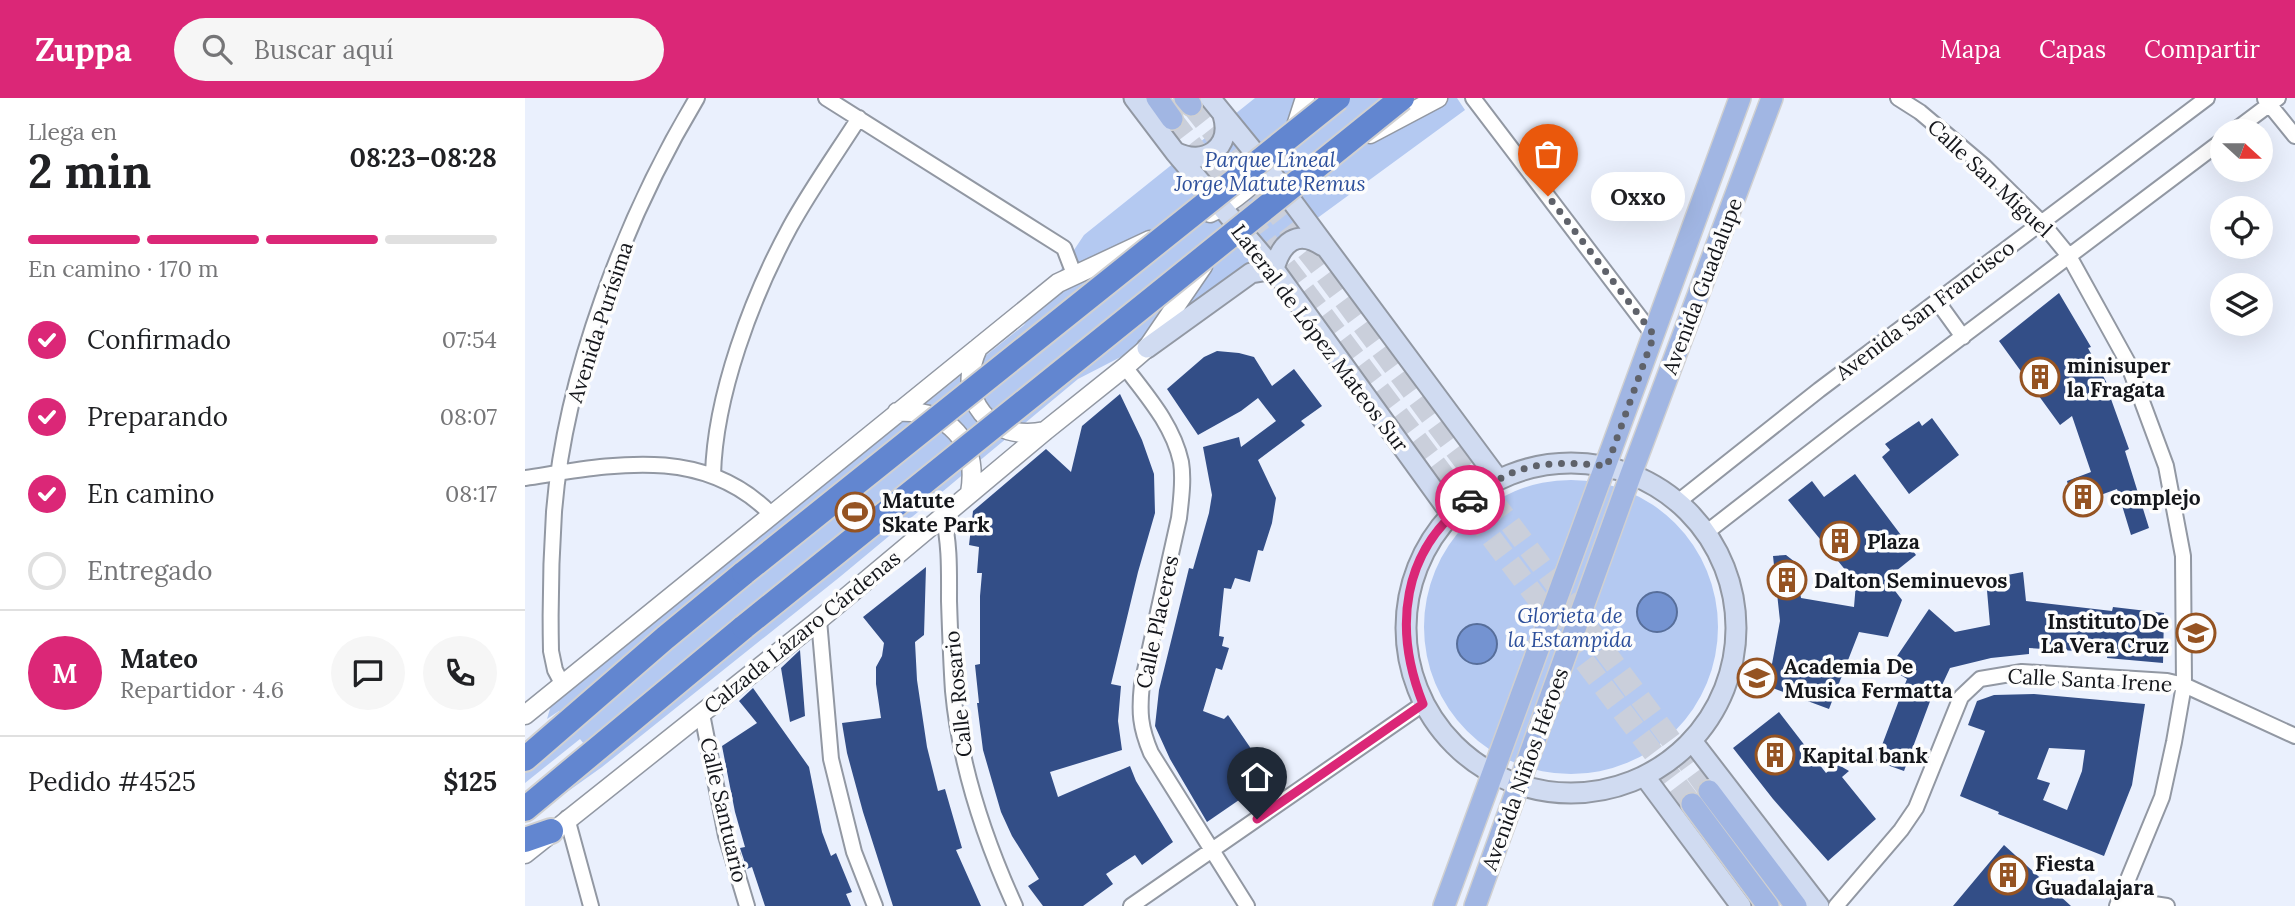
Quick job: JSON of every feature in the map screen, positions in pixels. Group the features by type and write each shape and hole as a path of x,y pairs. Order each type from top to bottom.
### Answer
{"highway":[{"path":"525,759 665,638 1338,98"},
{"name":"Calzada Lázaro Cárdenas","path":"525,810 692,670 1402,98"},
{"path":"525,751 550,739"},
{"path":"525,840 559,825"}],"main road":[{"name":"Lateral de López Mateos Sur","path":"1134,98 1175,152 1274,269 1451,514"},
{"path":"1157,98 1172,119"},
{"name":"Avenida Guadalupe","path":"1492,775 1740,98"},
{"name":"Avenida Guadalupe","path":"1631,474 1772,98"},
{"path":"1175,152 1190,158 1206,156 1219,147 1226,132 1210,104"},
{"path":"1210,104 1273,176 1498,480"},
{"path":"1147,348 1251,274 1274,269 1281,250 1293,240 1309,239 1323,246"},
{"path":"1570,462 1607,466 1631,474 1646,480 1679,501 1707,532 1721,556 1731,583 1736,611 1736,639 1729,678 1723,694 1710,719 1692,741 1645,777 1608,790 1569,795 1519,785 1492,775 1452,745 1436,726 1412,677 1406,648 1406,619 1410,590 1419,563 1433,537 1451,514 1498,480 1527,467 1570,462"},
{"name":"Avenida Niños Héroes","path":"1475,906 1631,474"},
{"path":"1692,741 1819,906"},
{"name":"Avenida Niños Héroes","path":"1444,906 1492,775"},
{"path":"1645,777 1741,906"},
{"path":"1709,791 1796,906"},
{"path":"1692,804 1768,906"}],"street":[{"name":"Avenida Purísima","path":"563,685 555,670 550,631 554,511 575,392 616,265 655,173 697,98"},
{"path":"826,98 1064,248 1074,274"},
{"path":"1294,132 1305,98"},
{"name":"Calzada Lázaro Cárdenas","path":"1273,176 1294,132 1319,98"},
{"name":"Calzada Lázaro Cárdenas","path":"525,854 819,620 1147,348 1228,215 1273,176 1438,98"},
{"path":"1473,98 1654,335"},
{"name":"Calle San Miguel","path":"1898,98 1920,112 1984,166 2042,223 2069,256 2127,361 2166,466 2183,556 2184,685 2162,797 2119,903"},
{"name":"Avenida San Francisco","path":"1679,501 1819,390 2207,98"},
{"path":"2248,119 2271,100 2295,136"},
{"path":"713,475 715,439 725,391 760,291 790,228 859,118"},
{"name":"Avenida San Francisco","path":"1707,532 2210,150"},
{"name":"Calzada Lázaro Cárdenas","path":"525,715 1058,283 1074,274 1228,215"},
{"path":"1937,301 1963,337"},
{"path":"980,345 972,362 969,381 981,411 996,426 1012,433 1045,431"},
{"name":"Calle Placeres","path":"1125,367 1159,411 1178,454 1181,477 1179,518 1142,684 1139,709 1142,731 1151,753 1247,906"},
{"path":"897,412 931,414 956,431 972,462 971,493"},
{"path":"525,478 608,465 665,466 713,475 753,496 771,514"},
{"name":"Calle Rosario","path":"943,516 949,540 950,641 957,724 968,781 998,867 1016,906"},
{"path":"819,620 831,758 854,852 875,906"},
{"name":"Calle Santa Irene","path":"1836,906 1901,830 1916,808 1961,697 1969,686 1980,679 2022,672 2167,681 2184,685 2295,736"},
{"path":"1131,906 1423,704"},
{"name":"Calle Santuario","path":"702,714 726,835 747,906"},
{"path":"559,825 591,906"},
{"path":"2119,903 2167,906"}],"green space":[{"name":"Parque Lineal Jorge Matute Remus","path":"1255,98 1457,98 1465,110 1144,345 1078,379 841,576 602,767 525,822 525,816 595,758 580,739 525,783 525,769 573,730 559,711 547,719 552,702 1024,325 1084,235"},
{"name":"Glorieta de la Estampida","path":"1571,480 1600,483 1627,491 1653,505 1675,523 1693,545 1707,571 1715,598 1718,627 1715,656 1707,683 1693,709 1675,731 1653,749 1627,763 1600,771 1571,774 1542,771 1515,763 1489,749 1467,731 1449,709 1435,683 1427,656 1424,627 1427,598 1435,571 1449,545 1467,523 1489,505 1515,491 1542,483"}],"shaded area":[{"path":"1657,592 1671,598 1677,612 1671,626 1657,632 1643,626 1637,612 1643,598"},
{"path":"1477,624 1491,630 1497,644 1491,658 1477,664 1463,658 1457,644 1463,630"}],"building":[{"path":"2059,293 2091,347 2088,348 2109,387 2107,388 2129,449 2125,451 2149,528 2131,535 2117,489 2073,505 2067,481 2091,472 2072,416 2060,425 1999,341"},
{"path":"1217,351 1254,357 1272,386 1294,369 1322,406 1301,421 1305,425 1258,460 1276,498 1272,523 1263,551 1258,550 1250,582 1235,578 1231,589 1224,588 1219,636 1224,637 1222,646 1229,648 1222,670 1216,668 1203,711 1224,719 1228,715 1271,778 1207,822 1170,759 1155,726 1159,690 1189,568 1193,569 1209,513 1212,495 1203,447 1239,437 1241,447 1276,421 1258,398 1241,411 1198,435 1167,389 1204,357"},
{"path":"1120,394 1142,440 1154,474 1155,513 1111,684 1121,686 1118,721 1122,750 1050,772 1058,797 1130,766 1136,781 1173,842 1142,865 1135,855 1106,874 1113,884 1083,906 1043,906 1028,886 1039,879 1012,836 1001,812 983,750 975,665 980,664 982,573 977,573 979,547 969,545 973,511 1046,449 1071,472 1082,426"},
{"path":"1932,418 1959,455 1909,494 1882,457 1890,450 1885,444 1919,421 1922,426"},
{"path":"1855,474 1916,555 1886,579 1902,600 1888,637 1859,632 1829,709 1770,687 1780,621 1773,556 1786,555 1795,562 1801,598 1854,607 1856,583 1788,500 1812,481 1824,497"},
{"path":"926,567 924,635 915,642 917,680 927,747 938,791 945,789 962,848 956,850 981,906 893,906 863,812 842,723 881,718 876,667 882,656 884,643 863,617"},
{"path":"2023,572 2026,601 2112,611 2113,607 2164,613 2163,663 2107,658 2108,653 2029,648 2029,654 1991,658 1950,668 1936,698 1932,696 1904,771 1876,761 1907,679 1889,668 1929,609 1955,632 1990,625 1986,579"},
{"path":"800,650 805,716 790,722 781,668"},
{"path":"753,688 809,767 822,832 831,856 836,853 852,892 846,894 851,906 765,906 752,867 747,869 740,848 745,847 722,746 757,723 739,701"},
{"path":"2034,694 2145,704 2132,785 2104,856 1960,796 1985,731 1968,725 1977,701 1994,695","holes":["2049,748 2085,750 2082,771 2067,810 2043,800 2050,783 2037,779"]},
{"path":"1779,712 1826,773 1837,764 1849,771 1842,777 1876,819 1828,861 1773,799 1733,748"},
{"name":"Fiesta Guadalajara","path":"2004,845 2071,906 1953,906"}],"tunnel":[{"path":"1191,105 1318,265 1709,791"},
{"path":"1172,119 1692,804"}],"way so far":[{"path":"1470,500 1498,480 1527,467 1570,462 1607,466 1654,335 1548,196"}],"place":[{"name":"Oxxo","path":"1548,196"},
{"name":"minisuper la Fragata","path":"2040,377"},
{"name":"complejo","path":"2083,497"},
{"name":"Matute Skate Park","path":"855,512"},
{"name":"Plaza","path":"1840,541"},
{"name":"Dalton Seminuevos","path":"1787,580"},
{"name":"Instituto De La Vera Cruz","path":"2196,633"},
{"name":"Academia De Musica Fermatta","path":"1757,678"},
{"name":"Kapital bank","path":"1775,755"},
{"name":"Fiesta Guadalajara","path":"2008,875"}],"route":[{"path":"1257,819 1423,704 1412,677 1406,648 1410,590 1419,563 1433,537 1451,514 1470,500"}]}
